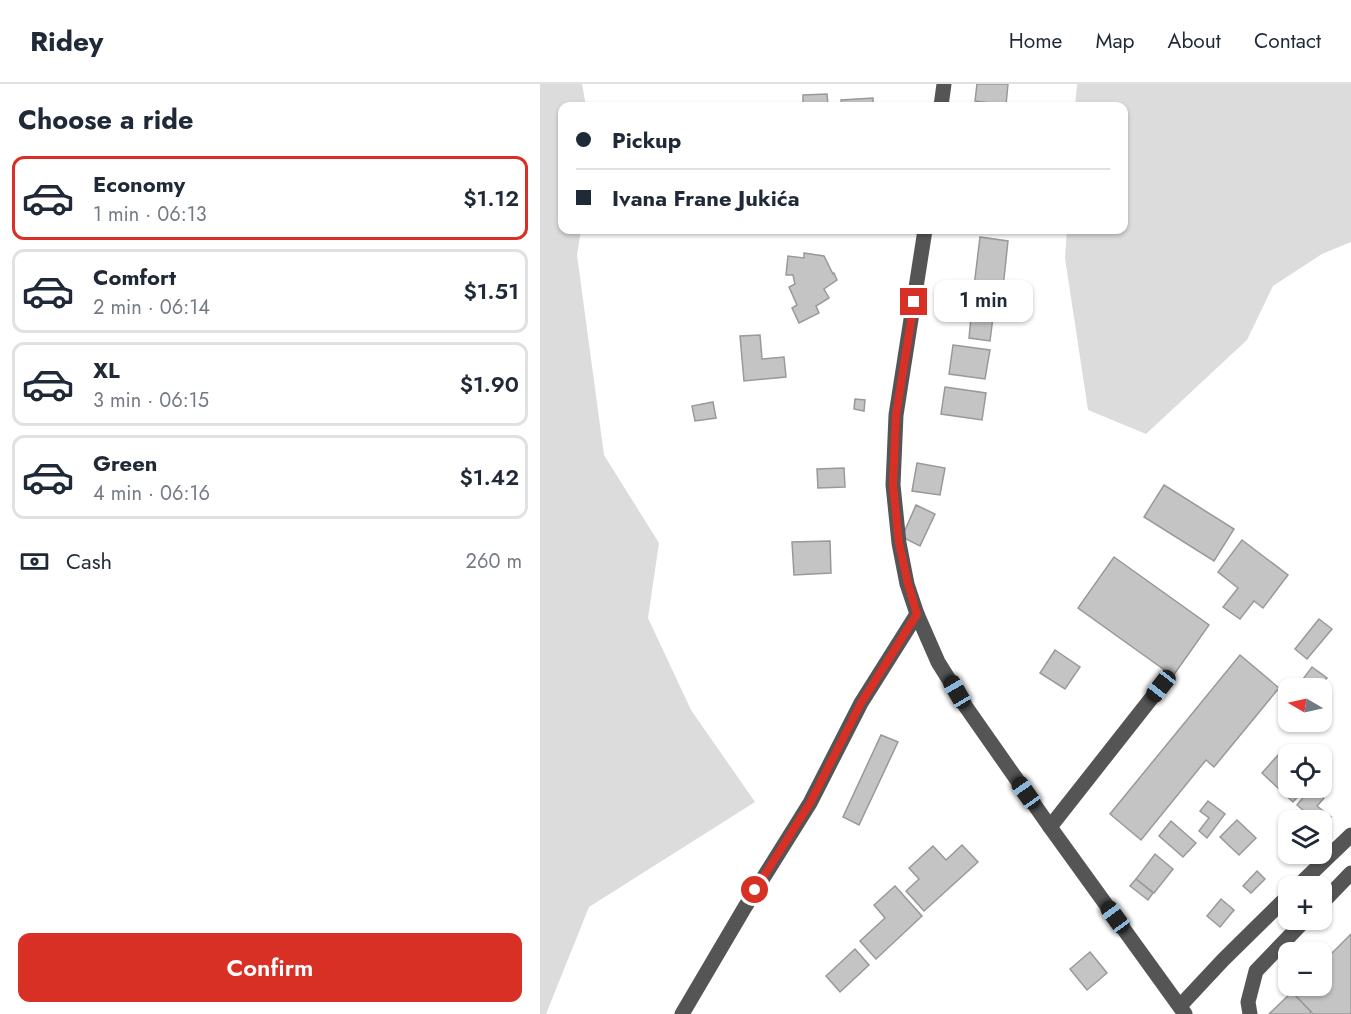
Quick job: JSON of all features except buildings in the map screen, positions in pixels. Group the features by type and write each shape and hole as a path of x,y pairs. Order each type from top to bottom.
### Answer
{"street":[{"path":"942,102 944,84"},
{"path":"924,234 896,415 893,485 899,543 908,584 917,614 939,662 966,707 1050,828 1183,1010 1223,960 1278,906"},
{"path":"682,1014 810,803 861,703 917,614"},
{"path":"1050,828 1161,686"},
{"path":"1309,876 1351,836"},
{"path":"1332,893 1351,873"},
{"path":"1250,1014 1248,1002 1256,971 1295,930"}],"shaded area":[{"path":"540,84 582,84 585,102 558,102 558,234 580,234 577,255 604,455 659,543 648,618 691,710 755,802 589,907 546,1014 540,1014"},
{"path":"1077,84 1351,84 1351,242 1322,254 1273,286 1247,340 1146,434 1088,410 1065,258 1067,234 1128,234 1128,102 1075,102"}],"route":[{"path":"755,890 810,803 861,703 917,614 899,543 893,485 896,415 914,302"}]}
